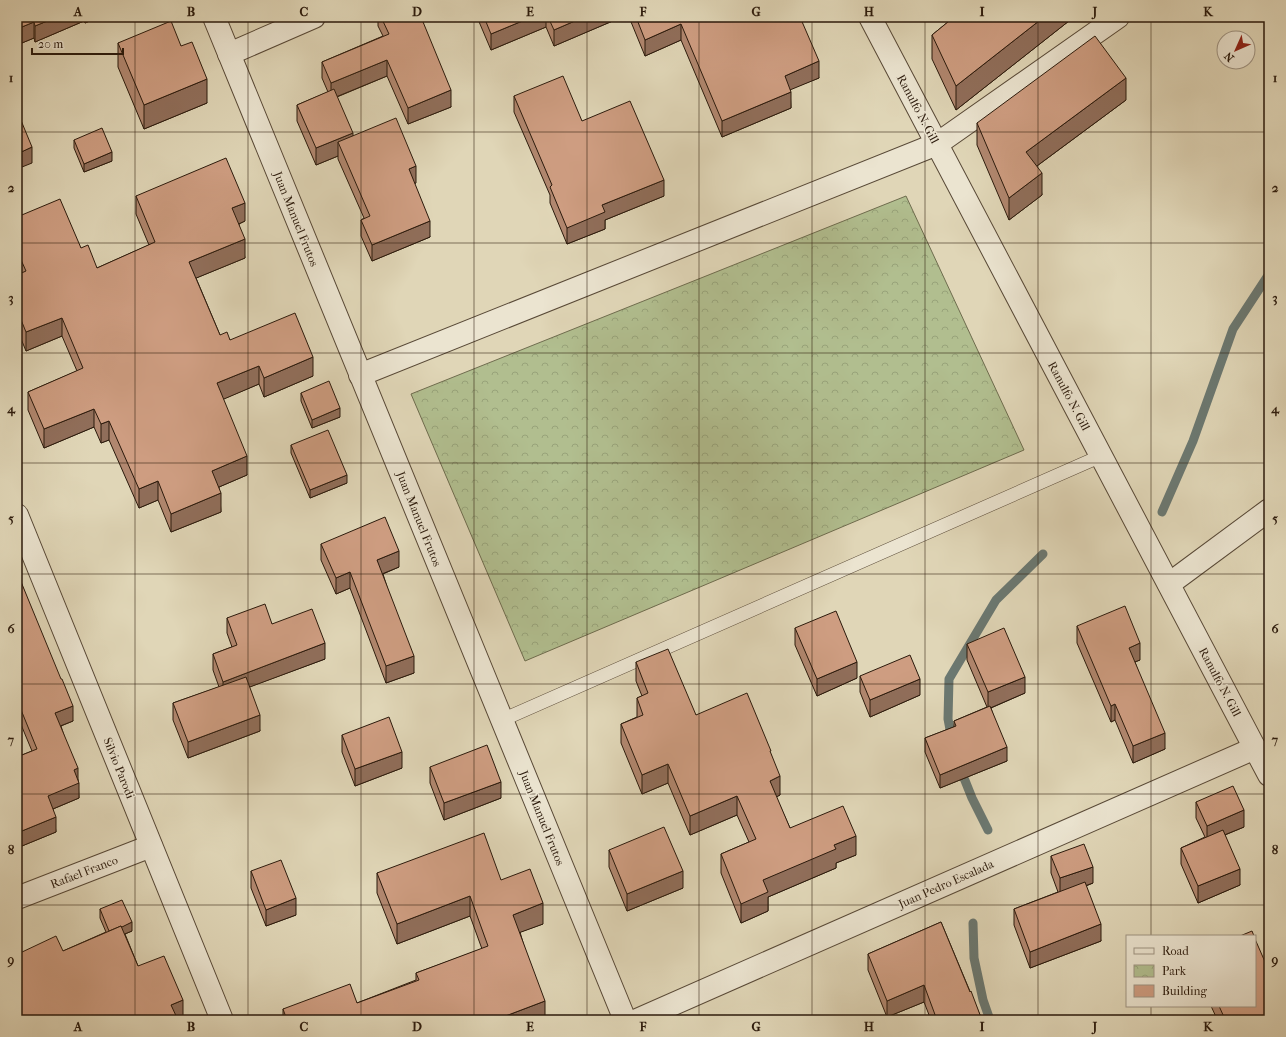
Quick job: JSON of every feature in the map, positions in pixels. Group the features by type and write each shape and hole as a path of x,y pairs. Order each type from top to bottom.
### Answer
{"street":[{"name":"Juan Manuel Frutos","path":"214,17 625,1020"},
{"path":"229,54 314,17"},
{"name":"Ranulfo N. Gill","path":"870,17 1269,775"},
{"path":"360,375 937,144 1118,17"},
{"path":"1169,584 1269,510"},
{"name":"Silvio Parodi","path":"18,523 222,1020"},
{"name":"Juan Pedro Escalada","path":"637,1020 1255,748"},
{"name":"Rafael Franco","path":"17,898 151,846"}],"lane":[{"path":"502,720 1101,456"}],"green space":[{"path":"906,196 1024,450 525,661 411,394"}],"building":[{"path":"17,17 57,17 35,26 34,22 17,29"},
{"path":"381,17 421,17 451,90 408,108 387,60 331,83 322,62 389,34"},
{"path":"484,17 532,17 491,34"},
{"path":"548,17 584,17 554,30"},
{"path":"636,17 800,17 819,61 785,76 791,92 722,121 681,24 645,40"},
{"path":"954,17 1044,17 956,86 932,35"},
{"path":"171,21 181,46 192,42 207,79 144,105 118,43"},
{"path":"1095,36 1126,78 1026,152 1042,173 1009,198 977,123"},
{"path":"563,76 582,121 630,101 664,180 602,205 605,212 567,228 550,187 552,185 514,96"},
{"path":"334,89 353,133 316,148 297,105"},
{"path":"17,117 18,119 20,118 32,147 17,154"},
{"path":"396,118 416,166 409,169 430,221 372,245 361,220 370,216 338,142"},
{"path":"102,128 112,152 84,164 74,140"},
{"path":"226,158 245,203 232,208 245,239 189,262 220,335 227,332 230,340 295,313 313,357 264,378 259,366 217,383 247,456 212,471 221,493 171,514 158,481 139,489 109,421 101,424 94,409 44,429 28,392 83,368 62,318 26,332 17,310 17,275 26,271 17,251 17,217 60,199 81,248 88,245 97,268 155,242 136,196"},
{"path":"329,381 340,408 312,420 301,393"},
{"path":"328,430 347,475 310,490 291,445"},
{"path":"385,517 399,551 377,560 414,656 386,666 350,572 336,578 321,544"},
{"path":"17,572 73,706 55,713 78,768 74,770 79,783 48,796 56,817 17,833 17,757 37,749 17,700"},
{"path":"265,604 272,624 312,609 325,643 223,682 213,654 237,645 227,618"},
{"path":"1125,606 1140,643 1129,648 1165,733 1133,746 1115,704 1111,706 1077,626"},
{"path":"836,611 857,662 817,679 795,628"},
{"path":"1004,628 1025,677 988,692 967,644"},
{"path":"668,649 696,715 747,693 780,776 770,781 790,828 843,806 856,836 834,845 836,849 763,880 768,892 741,904 721,854 756,839 737,796 690,816 668,764 642,775 621,724 643,715 637,698 648,693 636,662"},
{"path":"910,655 920,679 870,700 860,676"},
{"path":"246,677 260,715 188,742 173,703"},
{"path":"990,706 1007,747 940,775 925,738 956,726 954,721"},
{"path":"389,717 402,752 355,769 342,735"},
{"path":"487,745 501,782 444,803 430,767"},
{"path":"1233,786 1244,810 1207,826 1196,802"},
{"path":"664,827 683,871 627,894 609,850"},
{"path":"1223,830 1240,869 1198,886 1181,848"},
{"path":"484,833 501,880 530,869 543,903 513,915 545,1001 495,1020 287,1020 283,1009 350,984 357,1003 419,980 416,973 488,946 470,896 397,924 377,873"},
{"path":"1084,844 1093,867 1060,878 1051,856"},
{"path":"281,860 296,898 266,910 251,871"},
{"path":"1085,882 1101,924 1030,952 1014,909"},
{"path":"122,900 132,922 109,931 100,909"},
{"path":"941,922 982,1020 937,1020 924,985 887,1001 868,954"},
{"path":"121,926 138,966 164,956 183,1000 171,1005 178,1020 17,1020 17,947 20,953 56,936 63,951"},
{"path":"1252,931 1254,935 1242,935"},
{"path":"1256,941 1269,971 1269,1020 1216,1020 1224,1017 1219,1007 1256,1007"}],"waterway":[{"path":"1162,512 1193,441 1233,329 1269,274"},
{"path":"952,740 948,719 949,679 996,600 1043,554"},
{"path":"960,768 972,798 988,830"},
{"path":"973,923 974,958 983,1000 990,1020"}]}
